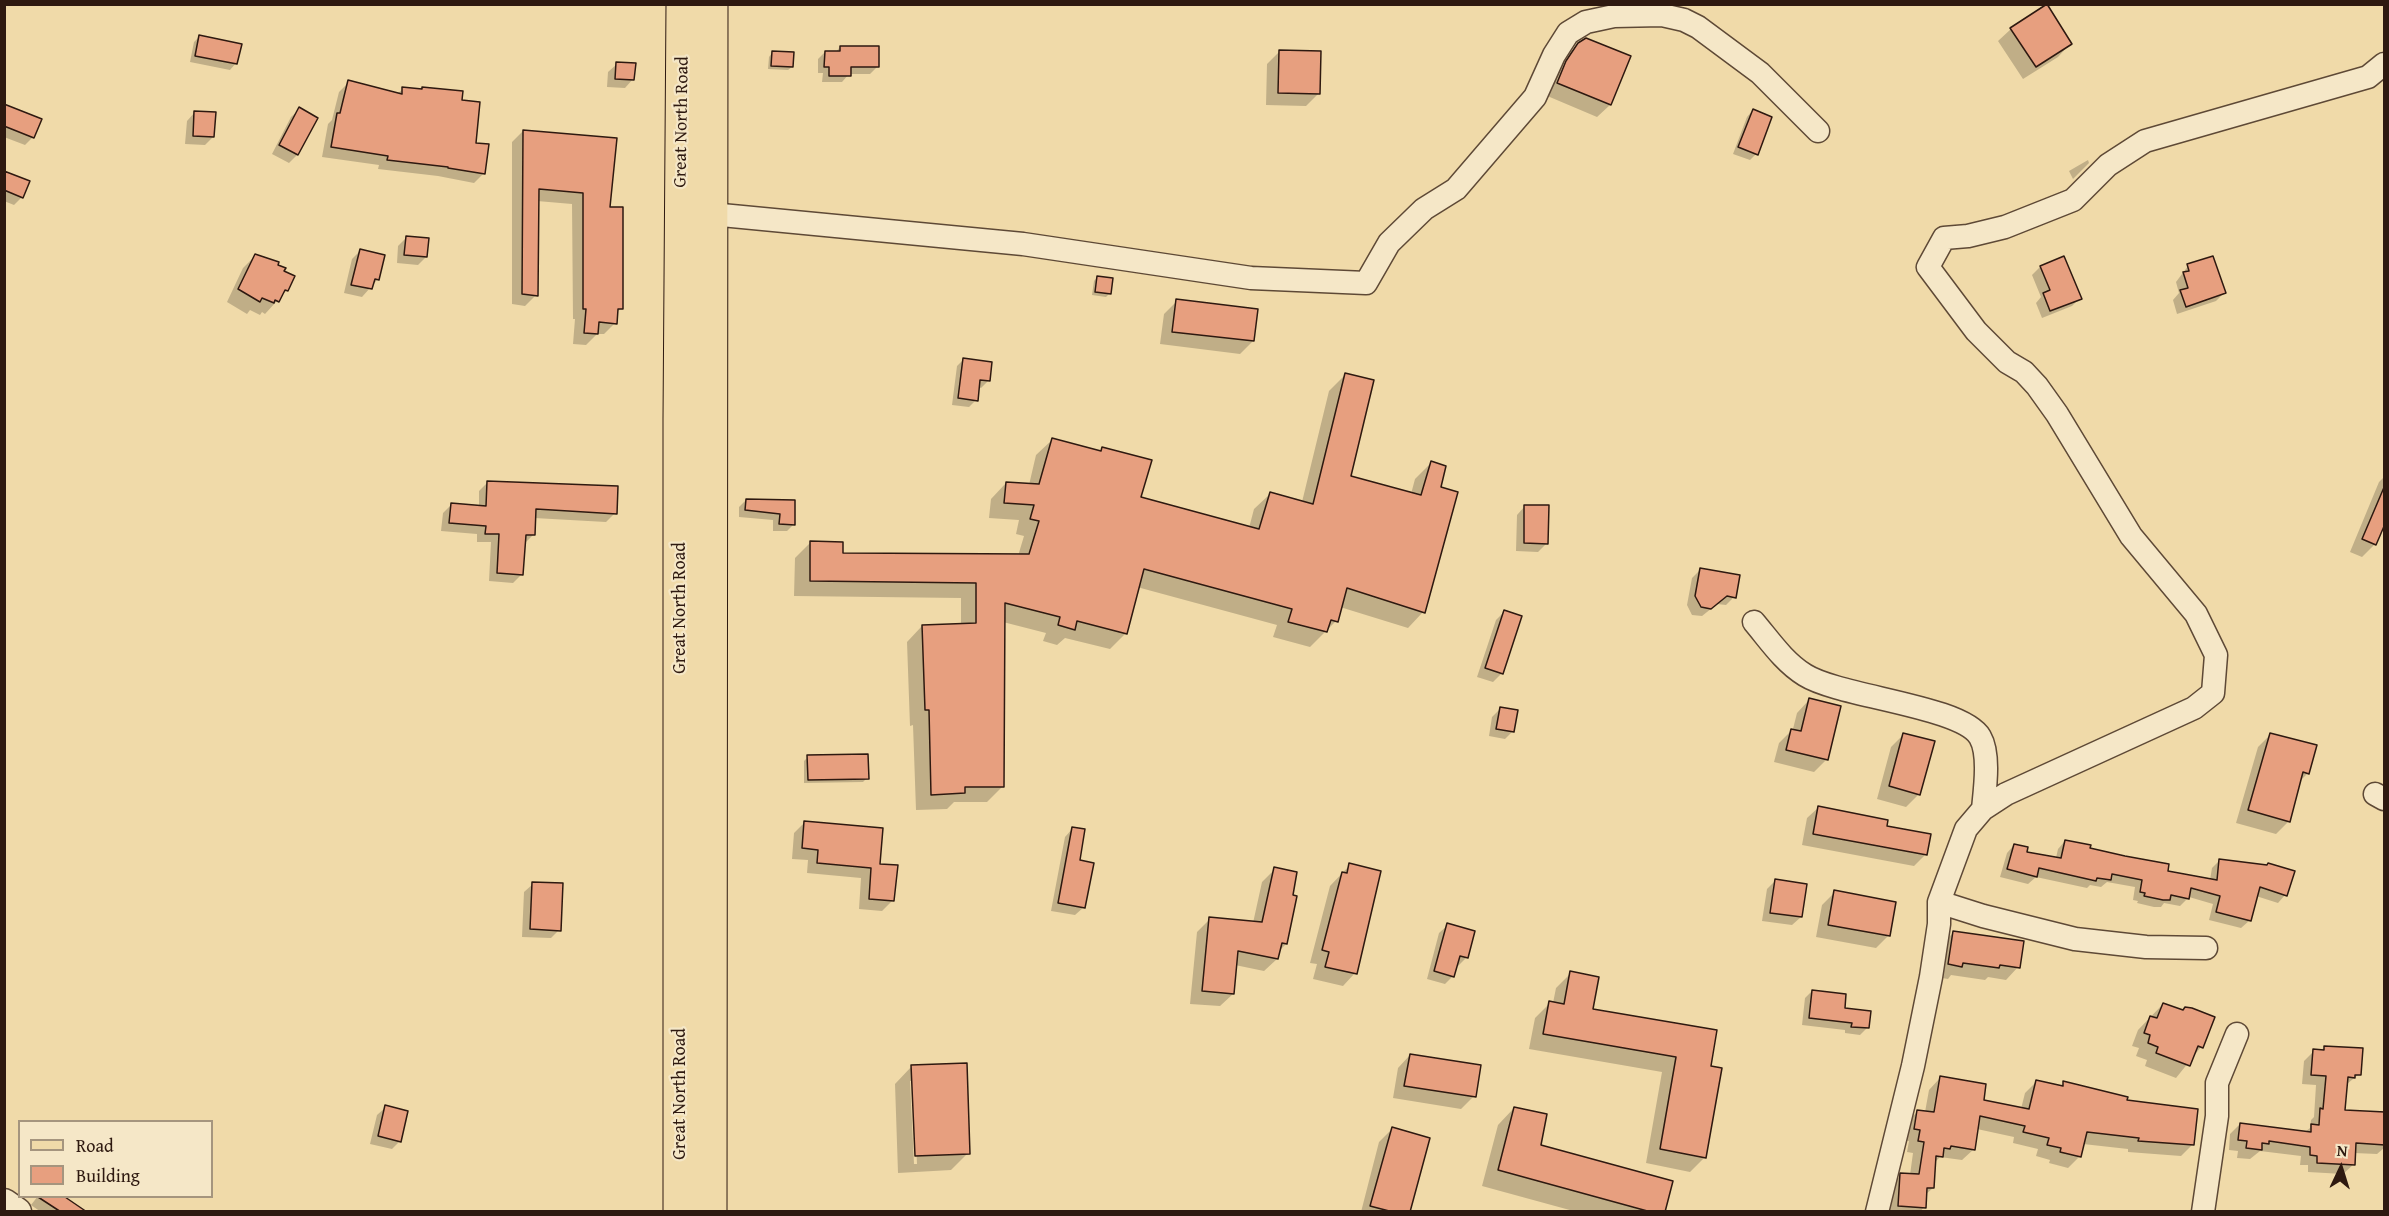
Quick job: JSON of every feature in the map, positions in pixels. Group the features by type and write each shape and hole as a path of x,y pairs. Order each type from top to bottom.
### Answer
{"main road":[{"name":"Great North Road","path":"680,1212 680,446 683,4"},
{"name":"Great North Road","path":"710,1212 711,4"}],"street":[{"path":"711,214 1023,244 1251,278 1366,283 1389,243 1424,208 1456,189 1535,97 1554,55 1568,33 1586,21 1614,16 1662,15 1684,20 1698,27 1760,73 1818,131"},
{"path":"1876,1212 1913,1066 1940,924 1939,902 1966,829 1983,809 2006,794 2194,708 2213,693 2216,655 2196,614 2131,536 2057,414 2037,386 2024,372 2007,362 1976,331 1928,267 1944,238 1968,236 2005,227 2073,200 2108,165 2145,141 2368,78 2385,64"},
{"path":"1755,622 1782,656 1805,675 1825,684 1887,699 1968,724 1980,737 1984,757 1987,778 1983,809"},
{"path":"1939,902 2075,939 2137,946 2206,948"},
{"path":"2204,1212 2217,1116 2217,1083 2236,1034"},
{"path":"4,1203 17,1212"}],"building":[{"path":"2047,4 2072,44 2036,67 2010,28"},
{"path":"199,35 242,44 237,64 195,56"},
{"path":"1586,38 1631,56 1611,105 1557,83 1566,61 1578,43"},
{"path":"840,46 879,46 879,67 851,67 851,76 829,76 829,67 824,67 825,51 840,51"},
{"path":"1279,50 1321,51 1320,94 1278,93"},
{"path":"772,51 794,52 793,67 771,66"},
{"path":"616,62 636,63 634,80 615,79"},
{"path":"348,80 402,94 402,87 463,91 462,100 480,102 476,143 489,144 485,174 387,160 388,156 331,147 337,113 340,113"},
{"path":"4,104 42,119 34,138 4,126"},
{"path":"299,107 318,118 298,155 279,145"},
{"path":"1753,109 1772,117 1758,155 1738,147"},
{"path":"194,111 216,112 214,137 193,136"},
{"path":"523,130 617,138 610,207 623,207 623,309 618,309 617,324 599,322 598,334 584,333 586,309 583,309 583,193 539,189 538,296 522,294"},
{"path":"4,171 30,181 23,198 4,190"},
{"path":"406,236 429,238 427,257 404,255"},
{"path":"360,249 385,255 379,280 375,279 372,289 351,285"},
{"path":"255,254 279,262 278,265 286,268 284,271 295,276 288,291 285,290 279,302 275,300 274,303 262,298 260,302 238,289"},
{"path":"2064,256 2082,299 2050,311 2043,293 2050,290 2040,266"},
{"path":"2213,256 2226,293 2186,307 2180,290 2188,288 2183,272 2189,271 2187,264"},
{"path":"1097,276 1113,278 1111,294 1095,292"},
{"path":"1176,299 1258,309 1254,341 1172,332"},
{"path":"963,358 992,362 990,381 980,380 978,401 958,398"},
{"path":"1345,373 1374,380 1351,476 1421,495 1431,461 1446,466 1441,487 1458,492 1425,613 1347,588 1338,622 1331,620 1327,632 1288,622 1292,609 1144,569 1127,634 1077,621 1075,630 1058,625 1060,617 1005,603 1004,787 965,787 965,793 931,795 929,710 925,710 922,625 976,623 976,583 810,581 810,541 843,542 843,553 1029,554 1039,521 1030,519 1034,505 1004,503 1006,482 1039,484 1052,438 1101,451 1102,447 1152,460 1141,497 1259,529 1270,492 1313,504"},
{"path":"487,481 618,486 617,514 536,509 535,535 526,535 523,575 497,573 499,534 485,534 486,526 449,523 451,503 486,506"},
{"path":"2385,485 2385,524 2376,545 2362,539"},
{"path":"746,499 795,500 795,525 779,524 780,514 745,510"},
{"path":"1524,505 1549,505 1548,544 1524,543"},
{"path":"1700,568 1740,575 1736,598 1727,596 1711,609 1701,607 1695,596"},
{"path":"1504,610 1522,616 1503,674 1485,668"},
{"path":"1809,698 1841,706 1828,760 1786,750 1791,729 1801,731"},
{"path":"1500,707 1518,710 1514,732 1496,729"},
{"path":"1903,733 1935,741 1920,795 1889,786"},
{"path":"2270,733 2317,745 2309,774 2303,772 2290,822 2248,810"},
{"path":"868,754 869,779 808,780 807,755"},
{"path":"1818,806 1888,820 1887,826 1931,834 1927,855 1813,834"},
{"path":"804,821 883,828 880,864 898,865 894,901 869,899 871,868 817,863 818,850 802,848"},
{"path":"1072,827 1085,829 1080,860 1094,863 1085,908 1058,903"},
{"path":"2065,840 2091,845 2090,848 2169,864 2168,871 2217,880 2219,859 2267,865 2268,863 2295,871 2287,896 2260,887 2251,921 2216,912 2220,896 2191,888 2189,899 2171,895 2170,900 2163,900 2144,896 2145,893 2140,892 2142,880 2112,874 2111,880 2097,878 2096,881 2039,868 2037,877 2007,869 2014,844 2028,847 2027,852 2061,858"},
{"path":"1349,863 1381,871 1357,974 1325,967 1329,952 1322,950 1342,872 1347,873"},
{"path":"1274,867 1297,872 1293,895 1297,896 1287,944 1282,943 1278,959 1238,951 1234,994 1202,991 1209,917 1262,922"},
{"path":"1775,879 1807,884 1802,917 1770,913"},
{"path":"532,882 563,883 561,931 530,929"},
{"path":"1834,890 1896,902 1890,936 1828,925"},
{"path":"1447,923 1475,931 1468,958 1460,956 1454,977 1434,971"},
{"path":"1953,931 2024,941 2020,968 2000,965 1999,968 1963,963 1962,967 1948,964"},
{"path":"1570,971 1599,977 1593,1009 1717,1030 1711,1066 1722,1068 1706,1158 1660,1149 1676,1057 1543,1034 1549,1001 1564,1004"},
{"path":"1812,990 1846,994 1845,1008 1871,1011 1869,1028 1851,1027 1852,1023 1809,1018"},
{"path":"2163,1003 2183,1010 2185,1007 2192,1008 2215,1017 2203,1048 2198,1046 2190,1066 2156,1053 2158,1047 2148,1043 2150,1035 2144,1033 2150,1016 2157,1018"},
{"path":"2324,1046 2363,1048 2361,1075 2355,1075 2355,1078 2348,1077 2345,1110 2385,1112 2385,1145 2356,1143 2355,1165 2317,1163 2317,1156 2310,1155 2310,1147 2269,1141 2269,1144 2262,1143 2262,1150 2246,1148 2247,1141 2238,1140 2240,1123 2311,1132 2311,1124 2319,1125 2326,1076 2311,1075 2313,1049 2324,1050"},
{"path":"1410,1054 1481,1065 1476,1097 1404,1086"},
{"path":"967,1063 970,1154 915,1156 911,1065"},
{"path":"1940,1076 1986,1084 1984,1100 2029,1109 2036,1080 2063,1086 2063,1081 2128,1097 2127,1100 2198,1109 2194,1145 2138,1141 2139,1138 2087,1132 2081,1157 2060,1152 2061,1148 2047,1145 2049,1138 2023,1132 2025,1126 1980,1116 1975,1150 1951,1146 1950,1149 1944,1148 1943,1157 1936,1156 1934,1188 1927,1188 1926,1208 1898,1206 1900,1173 1919,1174 1924,1142 1918,1141 1920,1130 1914,1129 1917,1110 1934,1112"},
{"path":"385,1105 408,1111 401,1142 378,1136"},
{"path":"1514,1107 1547,1114 1541,1145 1673,1181 1665,1212 1651,1212 1498,1170"},
{"path":"1392,1127 1430,1138 1410,1212 1393,1212 1370,1206"},
{"path":"40,1198 66,1198 87,1212 61,1212"}]}
